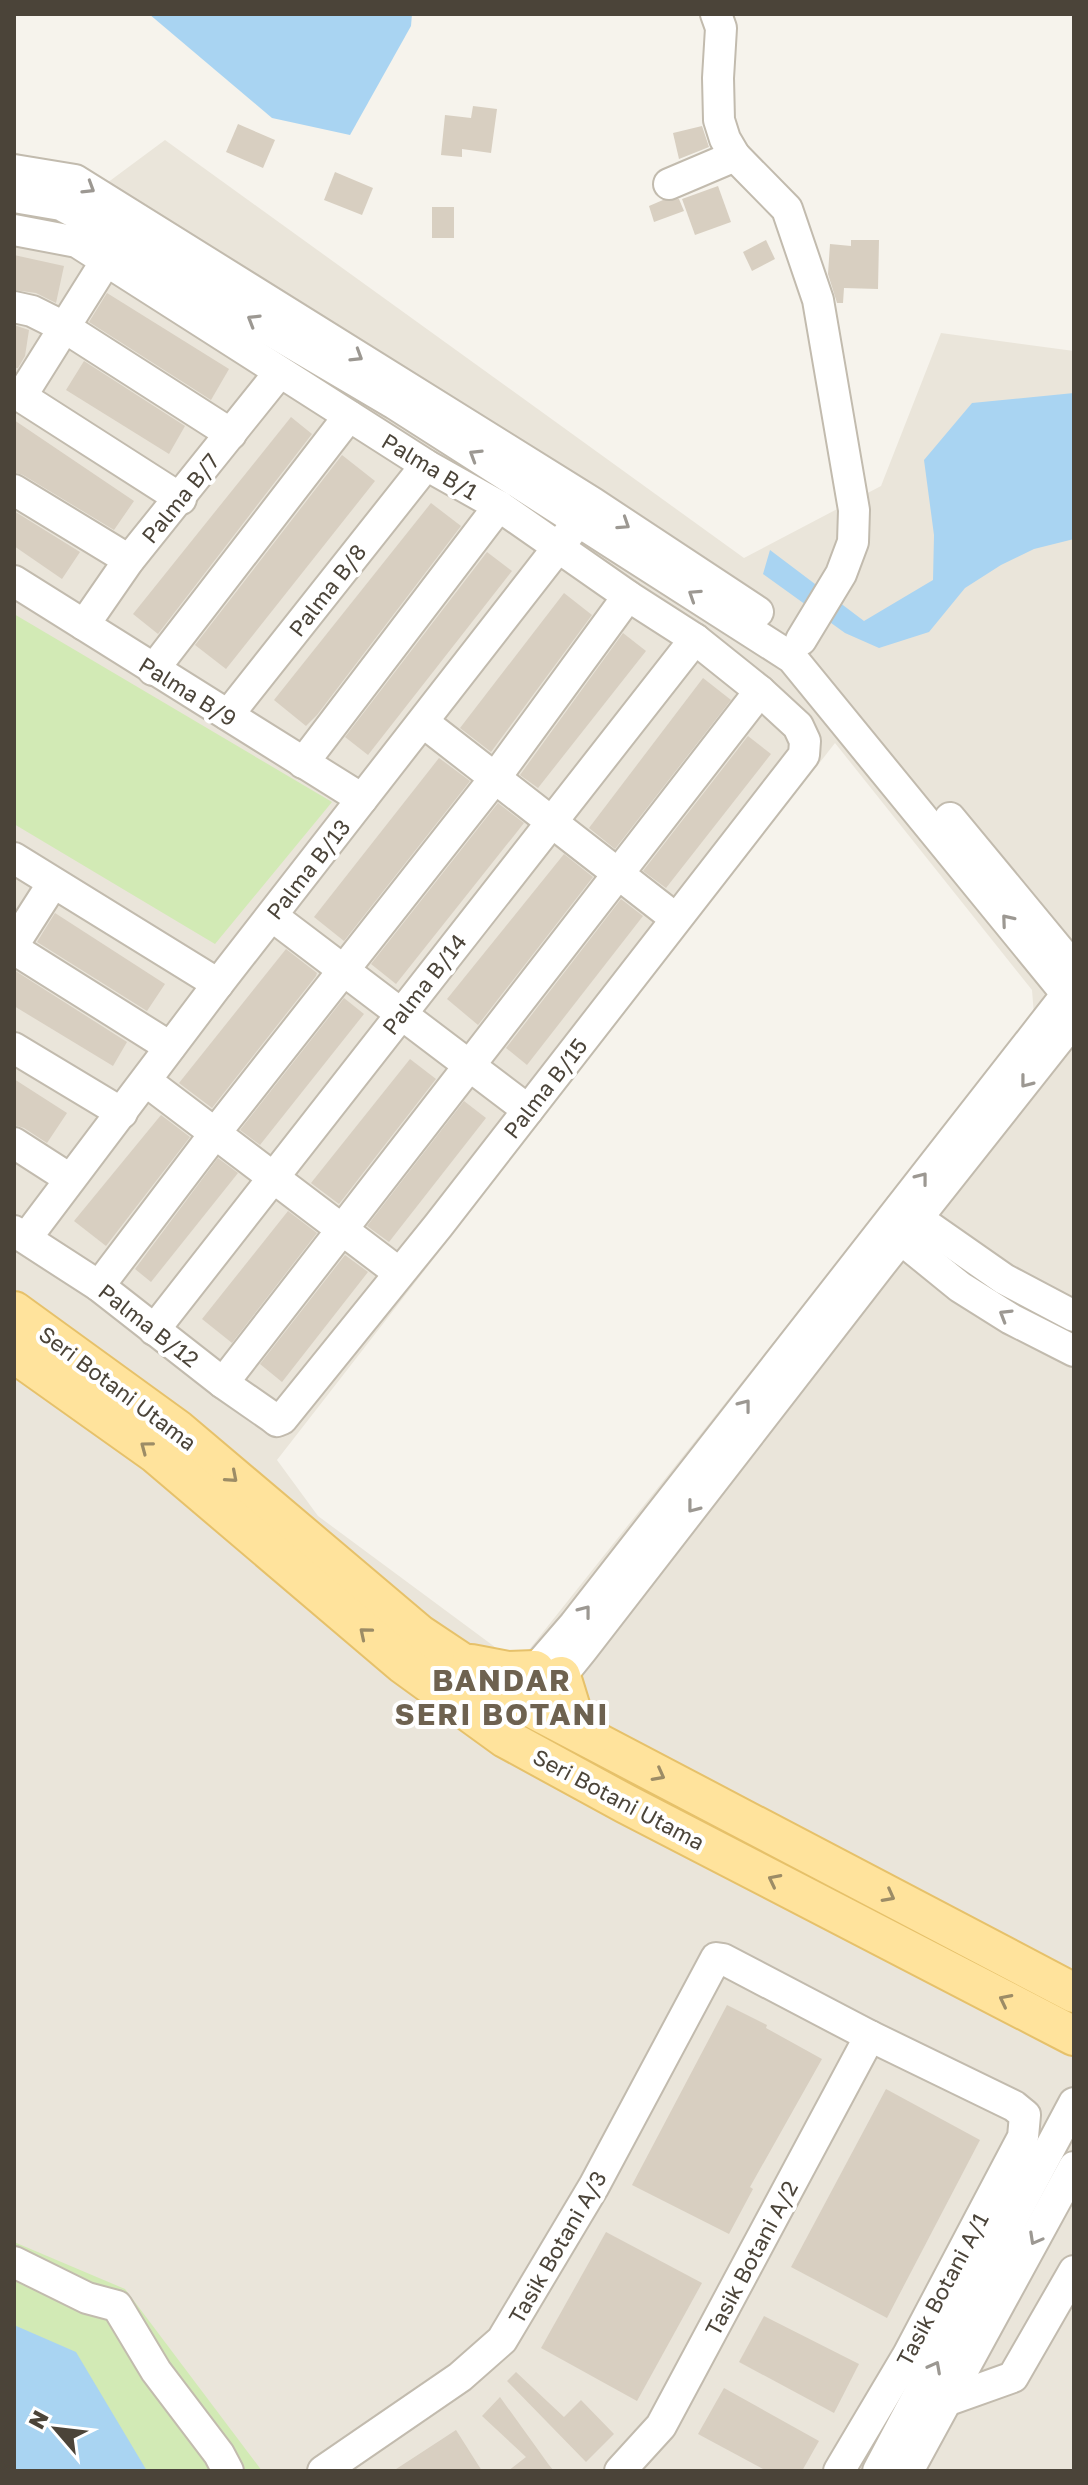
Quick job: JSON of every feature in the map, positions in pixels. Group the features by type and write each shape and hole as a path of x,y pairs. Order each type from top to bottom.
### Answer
{"main road":[{"name":"Seri Botani Utama","path":"14,1311 178,1430 419,1634 460,1662 508,1671 540,1684 590,1739 1074,1993"},
{"name":"Seri Botani Utama","path":"14,1353 156,1454 319,1594 427,1681 505,1738 1074,2036"},
{"path":"427,1681 492,1708 510,1709 540,1684"},
{"path":"535,1755 526,1733 540,1684"}],"street":[{"path":"716,14 721,28 719,120 735,156 787,209 818,300 854,510 853,542 841,574 806,632"},
{"path":"669,184 735,156"},
{"path":"14,170 75,180 586,512 792,658 1067,979"},
{"path":"14,197 61,205 126,240 254,321 395,404 806,632 1067,979"},
{"name":"Palma B/1","path":"14,230 77,242 426,465 499,506 695,639 760,691 798,726 805,741 804,755"},
{"path":"106,261 18,393 181,499"},
{"path":"14,307 32,311 64,327 231,434"},
{"name":"Palma B/7","path":"84,625 129,560 279,373"},
{"path":"153,670 349,416"},
{"name":"Palma B/8","path":"228,715 426,465"},
{"path":"14,490 129,560"},
{"path":"303,763 499,506"},
{"name":"Palma B/13","path":"20,1234 70,1179 122,1113 218,984 586,512"},
{"name":"Palma B/9","path":"14,581 362,799"},
{"path":"99,1286 216,1132 495,778 628,596"},
{"name":"Palma B/14","path":"154,1330 695,639"},
{"path":"223,1383 760,691"},
{"path":"423,722 675,918"},
{"name":"Palma B/15","path":"282,1419 528,1110 804,755"},
{"path":"14,858 218,984"},
{"path":"53,883 14,947 170,1047"},
{"path":"272,916 528,1110"},
{"path":"540,1684 574,1625 900,1222 1040,1026 1067,979"},
{"path":"900,1222 1067,979"},
{"path":"14,1048 122,1113"},
{"path":"146,1081 344,1228 398,1272"},
{"path":"14,1143 70,1179"},
{"path":"900,1222 1074,1316"},
{"path":"900,1222 960,1287 1011,1319 1074,1351"},
{"name":"Palma B/12","path":"20,1234 99,1286 223,1383 277,1421 282,1419"},
{"name":"Tasik Botani A/3","path":"323,2471 460,2377 502,2340 594,2186 716,1958 870,2036"},
{"name":"Tasik Botani A/1","path":"839,2471 908,2355 1023,2137 1025,2115 1014,2106 870,2036"},
{"name":"Tasik Botani A/2","path":"620,2471 661,2426 870,2036"},
{"path":"900,2469 946,2401 1067,2166 1074,2103"},
{"path":"900,2469 898,2436 1067,2166"},
{"path":"14,2262 87,2298 117,2306 156,2371 219,2454 228,2471"},
{"path":"946,2401 1013,2377 1074,2271"}],"shaded area":[{"name":"BANDAR SERI BOTANI","path":"165,140 744,558 881,486 941,333 1074,351 1074,2471 14,2471 14,152 107,183","holes":["835,743 1032,990 1034,1015 524,1656 499,1650 318,1516 277,1460"]}],"green space":[{"path":"14,614 332,802 215,944 14,824"},
{"path":"14,2242 125,2289 262,2471 14,2471"}],"water":[{"path":"149,14 412,14 411,26 350,135 272,118"},
{"path":"1074,393 1074,539 1034,549 965,588 929,632 879,648 845,633 763,574 770,550 864,621 933,580 934,535 924,460 972,403"},
{"path":"14,2325 76,2352 147,2471 14,2471"}],"building":[{"path":"473,106 497,109 491,153 462,149 462,157 441,155 445,115 471,118"},
{"path":"238,124 275,140 263,168 226,152"},
{"path":"702,126 709,147 679,159 673,133"},
{"path":"335,172 373,188 362,215 324,200"},
{"path":"718,186 731,222 695,235 682,199"},
{"path":"679,199 684,211 654,222 649,206 663,200"},
{"path":"432,207 454,207 454,238 432,238"},
{"path":"766,240 775,259 752,271 743,252"},
{"path":"851,240 879,240 878,289 844,288 843,303 837,303 828,274 830,244 851,246"},
{"path":"14,255 64,266 56,303 36,293 14,290"},
{"path":"107,293 229,369 211,400 89,322"},
{"path":"14,325 29,330 25,356 18,368 14,368"},
{"path":"84,361 185,426 169,454 66,390"},
{"path":"291,417 312,434 158,634 133,614"},
{"path":"14,420 134,501 114,530 14,472"},
{"path":"342,455 375,481 226,669 195,645"},
{"path":"431,503 461,526 306,726 274,700"},
{"path":"14,511 80,552 62,579 14,546"},
{"path":"487,552 512,571 368,755 345,737"},
{"path":"564,593 592,615 491,752 460,728"},
{"path":"623,633 646,651 538,788 520,775"},
{"path":"703,678 731,700 615,849 589,828"},
{"path":"748,736 771,754 666,888 643,871"},
{"path":"439,758 470,781 344,941 314,917"},
{"path":"498,803 524,823 396,984 371,964"},
{"path":"564,854 593,877 478,1025 447,999"},
{"path":"621,899 643,916 527,1065 506,1048"},
{"path":"55,913 165,984 147,1011 37,942"},
{"path":"286,949 317,973 316,976 212,1108 179,1083"},
{"path":"14,970 127,1042 113,1066 14,1006"},
{"path":"344,998 364,1014 260,1145 240,1130"},
{"path":"410,1059 436,1079 339,1204 311,1183"},
{"path":"14,1079 67,1113 47,1143 14,1125"},
{"path":"464,1101 486,1118 389,1242 367,1226"},
{"path":"161,1115 190,1137 106,1246 74,1221"},
{"path":"218,1158 238,1173 151,1282 135,1269"},
{"path":"288,1211 317,1233 232,1343 202,1319"},
{"path":"345,1255 368,1272 282,1382 260,1364"},
{"path":"727,2005 822,2059 750,2187 753,2189 729,2234 632,2185"},
{"path":"886,2089 980,2140 887,2318 791,2267"},
{"path":"606,2232 702,2283 637,2401 541,2348"},
{"path":"764,2316 859,2364 834,2413 739,2362"},
{"path":"516,2372 564,2417 581,2400 614,2434 586,2462 507,2381"},
{"path":"724,2388 819,2441 802,2471 767,2471 698,2434"},
{"path":"500,2397 554,2471 508,2471 526,2457 482,2416"},
{"path":"456,2430 482,2471 393,2471 410,2460"}],"district":[{"name":"BANDAR SERI BOTANI","path":"502,1697"}]}
